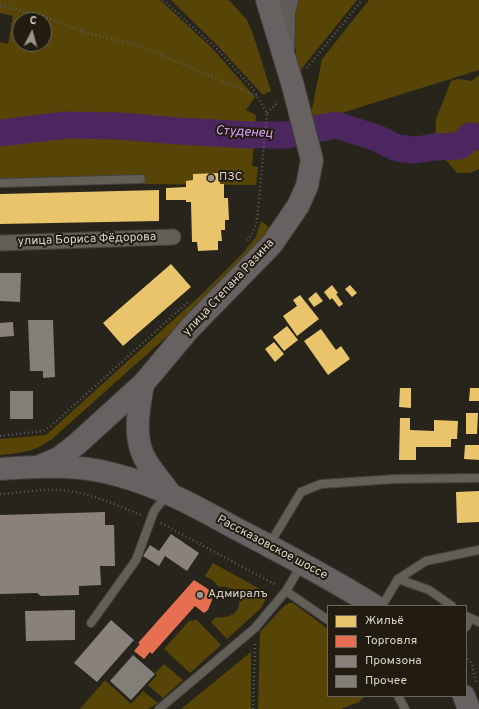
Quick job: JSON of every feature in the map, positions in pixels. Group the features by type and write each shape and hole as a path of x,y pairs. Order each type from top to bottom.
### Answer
{"main road":[{"name":"улица Степана Разина","path":"40,466 59,458 77,444 143,384 190,328 272,244 298,206 306,186 312,160 283,51 267,0"},
{"path":"283,51 284,11 287,0"},
{"path":"143,384 138,411 138,434 144,456 169,492"},
{"path":"0,469 40,466"},
{"name":"Рассказовское шоссе","path":"40,466 79,468 117,474 169,492 269,545 373,605"},
{"path":"469,709 471,691"}],"street":[{"name":"улица Бориса Фёдорова","path":"0,243 173,237"}],"lane":[{"path":"0,183 141,179"},
{"path":"269,545 301,492 321,484 395,479 479,478"},
{"path":"91,623 136,560 154,511 169,492"},
{"path":"383,605 398,579 426,561 479,550"},
{"path":"159,709 255,628 286,591 302,564"},
{"path":"398,579 429,590 451,605"},
{"path":"286,591 327,619"},
{"path":"468,617 479,622"},
{"path":"399,697 405,709"}],"path":[{"path":"163,0 217,49 253,88 267,113 257,221 253,232 245,244"},
{"path":"267,113 295,94 322,48 362,0"},
{"path":"0,6 41,15 86,33 135,44 257,96"},
{"path":"0,436 42,431 51,426 191,299"},
{"path":"0,494 58,490 82,493 102,499 151,519 286,591"},
{"path":"253,709 255,628"},
{"path":"467,656 472,664 471,691"}],"shaded area":[{"path":"0,0 160,0 212,48 255,97 246,110 256,115 252,166 258,167 256,185 0,183 0,42 8,44 12,22 12,52 52,52 52,12 12,12 12,16 0,13"},
{"path":"171,0 228,0 231,2 247,20 253,34 271,91 263,95 216,44"},
{"path":"298,0 357,0 299,72 292,28"},
{"path":"369,0 479,0 479,70 313,122 311,114 322,59"},
{"path":"479,75 479,169 470,173 457,173 435,147 436,119 451,81 458,79 472,81"},
{"path":"261,221 269,227 259,242 192,314 51,440 27,451 0,455 0,439 46,435 202,294 242,254 256,237"},
{"path":"213,563 265,592 266,599 261,608 227,639 211,622 216,617 226,617 233,614 238,609 238,596 234,591 228,588 219,587 205,576"},
{"path":"289,603 293,603 327,628 327,697 364,697 359,702 341,709 258,709 260,632 284,606"},
{"path":"197,620 221,645 190,673 164,649 189,621"},
{"path":"251,652 251,709 181,709"},
{"path":"164,664 183,680 163,698 148,685 157,675 155,673"},
{"path":"105,680 131,704 143,691 158,703 148,709 80,709"}],"building: Жильё":[{"path":"220,173 220,184 224,184 224,198 228,198 229,220 225,220 225,230 221,230 222,241 218,241 218,250 198,251 197,242 192,242 191,202 186,202 186,200 166,200 166,188 186,187 186,181 193,180 193,174"},
{"path":"159,190 159,221 0,224 0,194"},
{"path":"171,264 191,287 123,346 103,323"},
{"path":"332,285 343,304 339,307 332,298 330,300 324,292"},
{"path":"350,285 357,293 352,297 345,289"},
{"path":"316,292 323,301 314,307 308,299"},
{"path":"300,295 319,319 297,336 283,316 297,306 293,300"},
{"path":"287,326 298,340 284,351 273,337"},
{"path":"321,329 336,350 341,346 350,359 328,375 304,341"},
{"path":"274,342 284,354 275,362 265,349"},
{"path":"400,388 411,388 411,408 399,407"},
{"path":"470,388 479,388 479,401 469,401"},
{"path":"466,413 478,413 477,434 466,434"},
{"path":"400,418 410,418 410,430 434,431 434,420 458,421 457,439 451,439 451,447 416,447 416,460 399,460"},
{"path":"465,445 479,445 479,460 464,459"},
{"path":"479,491 479,522 457,523 456,492"}],"building: Торговля":[{"path":"194,580 208,589 211,594 212,600 208,610 204,613 195,606 152,654 150,652 144,659 134,651 140,644 138,643"}],"building: Промзона":[{"path":"13,322 14,336 0,337 0,323"},
{"path":"105,512 105,525 114,525 115,566 100,566 101,585 79,586 79,595 41,596 37,593 0,594 0,515"},
{"path":"171,534 199,553 187,571 165,556 159,566 143,556 150,545 159,551"},
{"path":"75,610 75,640 26,641 25,611"},
{"path":"111,620 134,640 97,682 74,663"}],"building: Прочее":[{"path":"0,273 21,273 20,302 0,301"},
{"path":"28,320 53,320 55,377 43,378 43,371 30,371"},
{"path":"10,391 33,391 33,419 10,419"},
{"path":"133,655 155,674 131,700 110,681"}],"waterway":[{"name":"Студенец","path":"0,133 66,125 120,126 250,135 286,135 336,125 377,138 397,148 415,150 435,147 460,146 470,136 479,137"}],"place":[{"name":"ПЗС","path":"211,178"},
{"name":"Адмиралъ","path":"200,595"}]}
